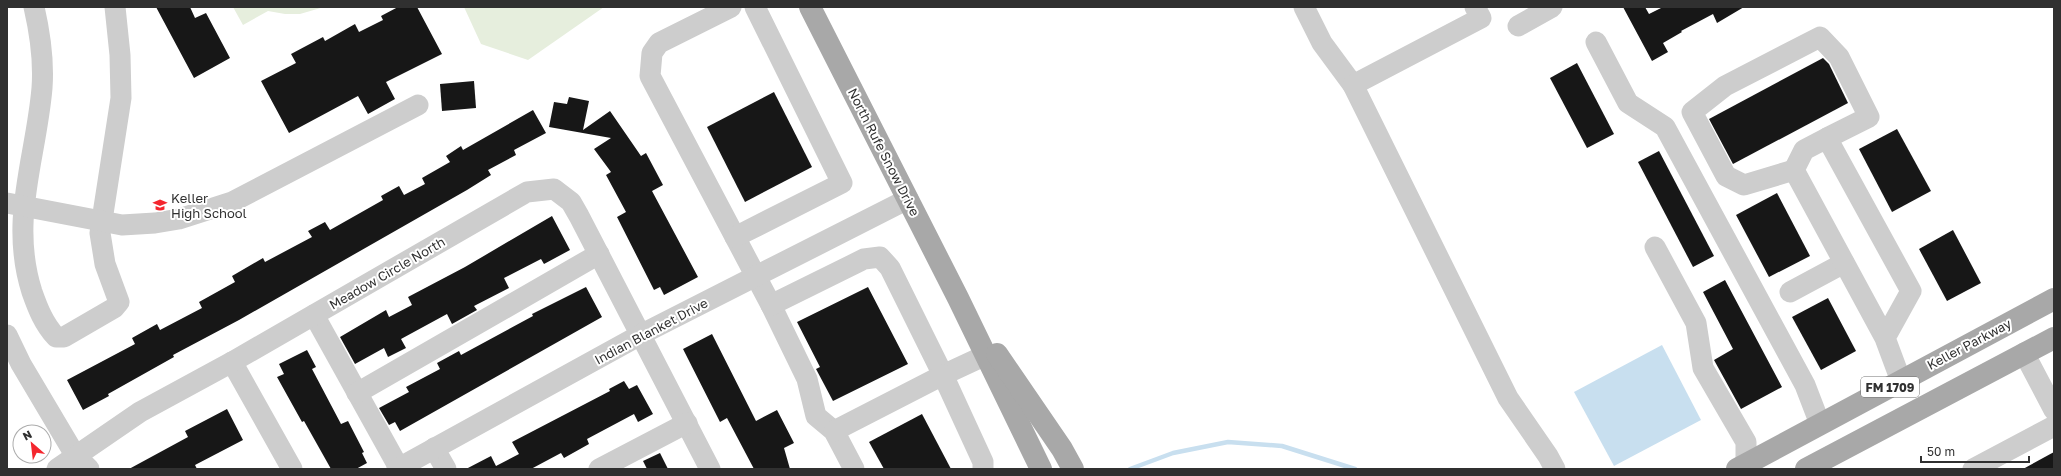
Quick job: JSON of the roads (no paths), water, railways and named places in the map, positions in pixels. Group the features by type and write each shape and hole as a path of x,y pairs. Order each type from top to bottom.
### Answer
{"main road":[{"name":"North Rufe Snow Drive","path":"810,7 958,298 1039,465"},
{"name":"North Rufe Snow Drive","path":"958,298 1062,448 1073,469"},
{"name":"Keller Parkway","path":"1741,467 2048,302"},
{"path":"2024,353 2025,340 2048,302"},
{"name":"FM 1709","path":"1806,469 2054,338"},
{"path":"1882,428 1893,408 1900,381"}],"street":[{"path":"34,7 42,55 42,88 15,205 28,279 39,312 56,337 64,337 114,308 119,302 105,264 100,232 121,98 120,55 115,7"},
{"path":"731,7 659,43 652,53 650,76 771,305 807,379 816,416 834,431 854,469"},
{"path":"734,237 842,183 754,7"},
{"path":"1304,7 1322,43 1353,86 1508,398 1548,456 1555,469"},
{"path":"1353,86 1481,18 1475,7"},
{"path":"1518,26 1552,7"},
{"path":"1820,37 1839,57 1869,117 1804,150 1794,170 1744,185 1726,176 1692,112 1725,86 1820,37"},
{"path":"1596,42 1628,103 1665,127 1805,385 1820,424"},
{"path":"15,205 122,225 155,223 186,217 226,204 273,182 418,105"},
{"path":"1827,138 1911,291 1885,338"},
{"path":"1794,170 1885,338 1900,381"},
{"name":"Meadow Circle North","path":"57,469 82,462 140,412 232,362 527,192 554,189 571,202 642,334 710,469"},
{"name":"Indian Blanket Drive","path":"398,468 642,334 908,200"},
{"path":"1655,247 1696,323 1703,368 1746,442 1741,467"},
{"path":"357,393 599,254"},
{"path":"771,305 864,259 880,257 890,268 944,375 983,462 984,469"},
{"path":"1790,292 1844,262"},
{"path":"314,315 398,468"},
{"path":"7,335 21,364 82,462"},
{"path":"2024,353 2054,410"},
{"path":"834,431 986,355"},
{"path":"232,362 292,469"},
{"path":"599,469 687,423"},
{"path":"1973,469 2054,426"},
{"path":"434,448 446,469"}],"water":[{"path":"1662,345 1701,420 1614,466 1574,392"}],"waterway":[{"path":"1130,469 1173,453 1228,442 1282,446 1355,469"}],"place":[{"name":"Keller High School","path":"160,205"}]}
